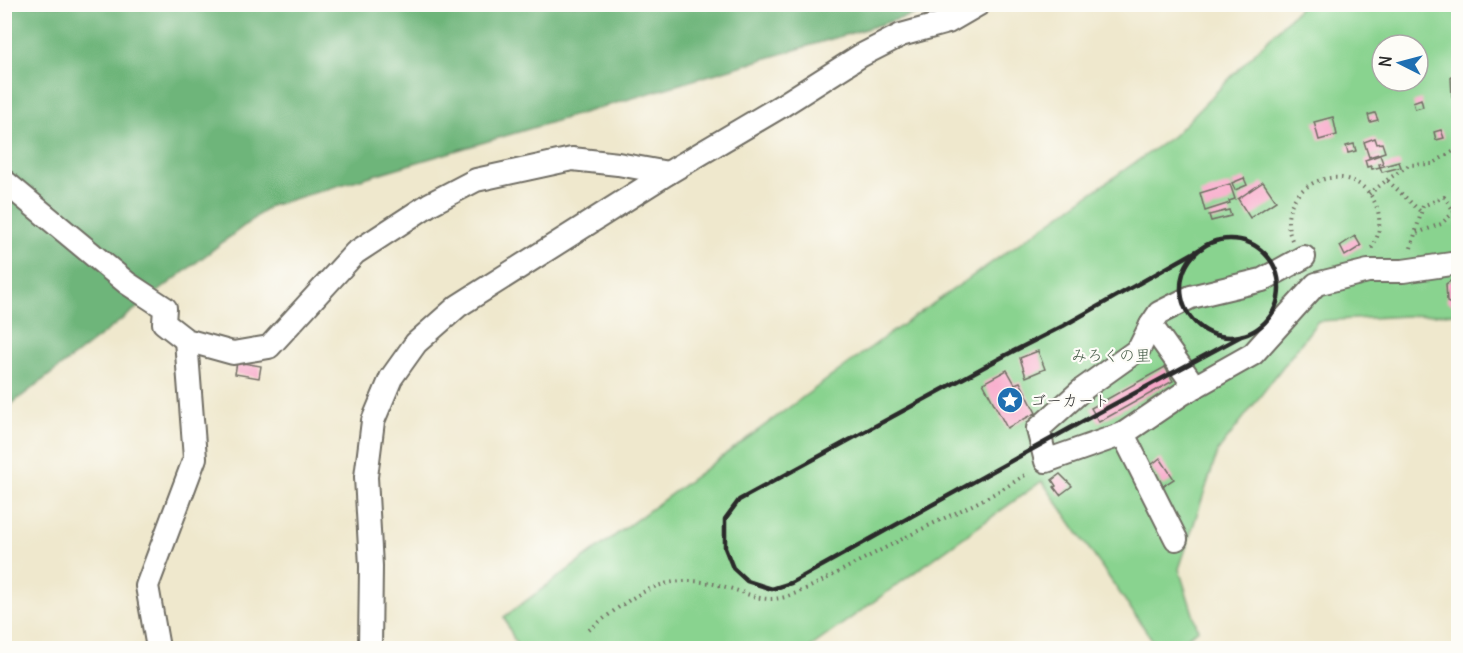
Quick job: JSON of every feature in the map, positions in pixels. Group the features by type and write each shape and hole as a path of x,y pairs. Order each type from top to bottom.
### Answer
{"street":[{"path":"370,648 371,566 366,477 373,421 391,378 416,343 458,306 668,173 860,56 902,35 948,22 979,4"},
{"path":"4,181 127,283 165,308 164,323 186,340 233,353 269,347 355,253 430,204 476,180 572,159 668,173"},
{"path":"1304,257 1262,280 1191,297 1159,313 1139,348 1083,388 1038,429 1046,461 1123,434 1195,387 1253,354 1316,284 1368,271 1403,271 1458,263"},
{"path":"1151,325 1195,387"},
{"path":"158,648 147,586 195,458 186,340"},
{"path":"1123,434 1176,539"}],"path":[{"path":"1369,194 1409,165 1432,164 1458,148"},
{"path":"1304,257 1297,250 1290,236 1288,221 1291,206 1299,193 1310,183 1324,178 1340,177 1354,181 1369,194 1380,218 1379,233 1373,247 1363,258 1368,271"},
{"path":"1387,180 1421,213"},
{"path":"1403,271 1423,206 1444,197 1456,211 1441,224 1416,234"},
{"path":"590,630 632,597 670,582 695,579 762,600 785,597 812,586 946,516 1009,487 1046,461"}],"green space":[{"path":"5,5 946,5 270,206 5,409"},
{"name":"みろくの里","path":"1302,5 1458,5 1458,313 1318,321 1218,451 1179,569 1198,630 1170,648 1158,648 1042,481 809,648 518,648 504,617 885,337 1173,136"}],"building":[{"path":"1451,77 1458,77 1458,95 1452,96"},
{"path":"1421,99 1423,107 1415,109 1413,102"},
{"path":"1375,113 1378,120 1370,122 1368,115"},
{"path":"1333,117 1337,135 1319,140 1314,122"},
{"path":"1441,130 1444,138 1436,140 1434,132"},
{"path":"1375,138 1377,144 1382,143 1385,152 1369,157 1364,142"},
{"path":"1354,144 1356,151 1348,153 1346,146"},
{"path":"1380,155 1383,163 1379,164 1380,167 1372,169 1371,166 1367,167 1365,160"},
{"path":"1399,162 1401,167 1382,172 1380,167"},
{"path":"1244,178 1247,185 1235,190 1232,183"},
{"path":"1263,182 1276,201 1250,218 1238,199"},
{"path":"1230,184 1235,199 1229,201 1230,203 1205,211 1200,193"},
{"path":"1229,210 1231,216 1211,221 1209,215"},
{"path":"1355,236 1361,246 1345,256 1340,246"},
{"path":"1458,276 1458,308 1447,302 1446,284"},
{"path":"1038,351 1045,369 1026,377 1020,358"},
{"path":"237,362 261,366 259,378 235,374"},
{"path":"1165,367 1173,381 1099,422 1091,408"},
{"path":"1007,370 1015,384 1020,382 1036,413 1007,428 983,383"},
{"path":"1160,458 1174,479 1163,486 1150,466"},
{"path":"1060,474 1072,486 1060,495 1052,480"}],"railway":[{"path":"1230,239 1249,243 1265,253 1275,269 1279,288 1275,307 1265,323 1249,333 1230,337 1211,333 1195,323 1185,307 1181,288 1185,269 1195,253 1211,243 1230,239"},
{"path":"1202,248 1063,326 739,500 725,519 725,548 733,568 747,581 772,589 791,583 1243,335"}],"place":[{"name":"ゴーカート","path":"1010,400"}]}
